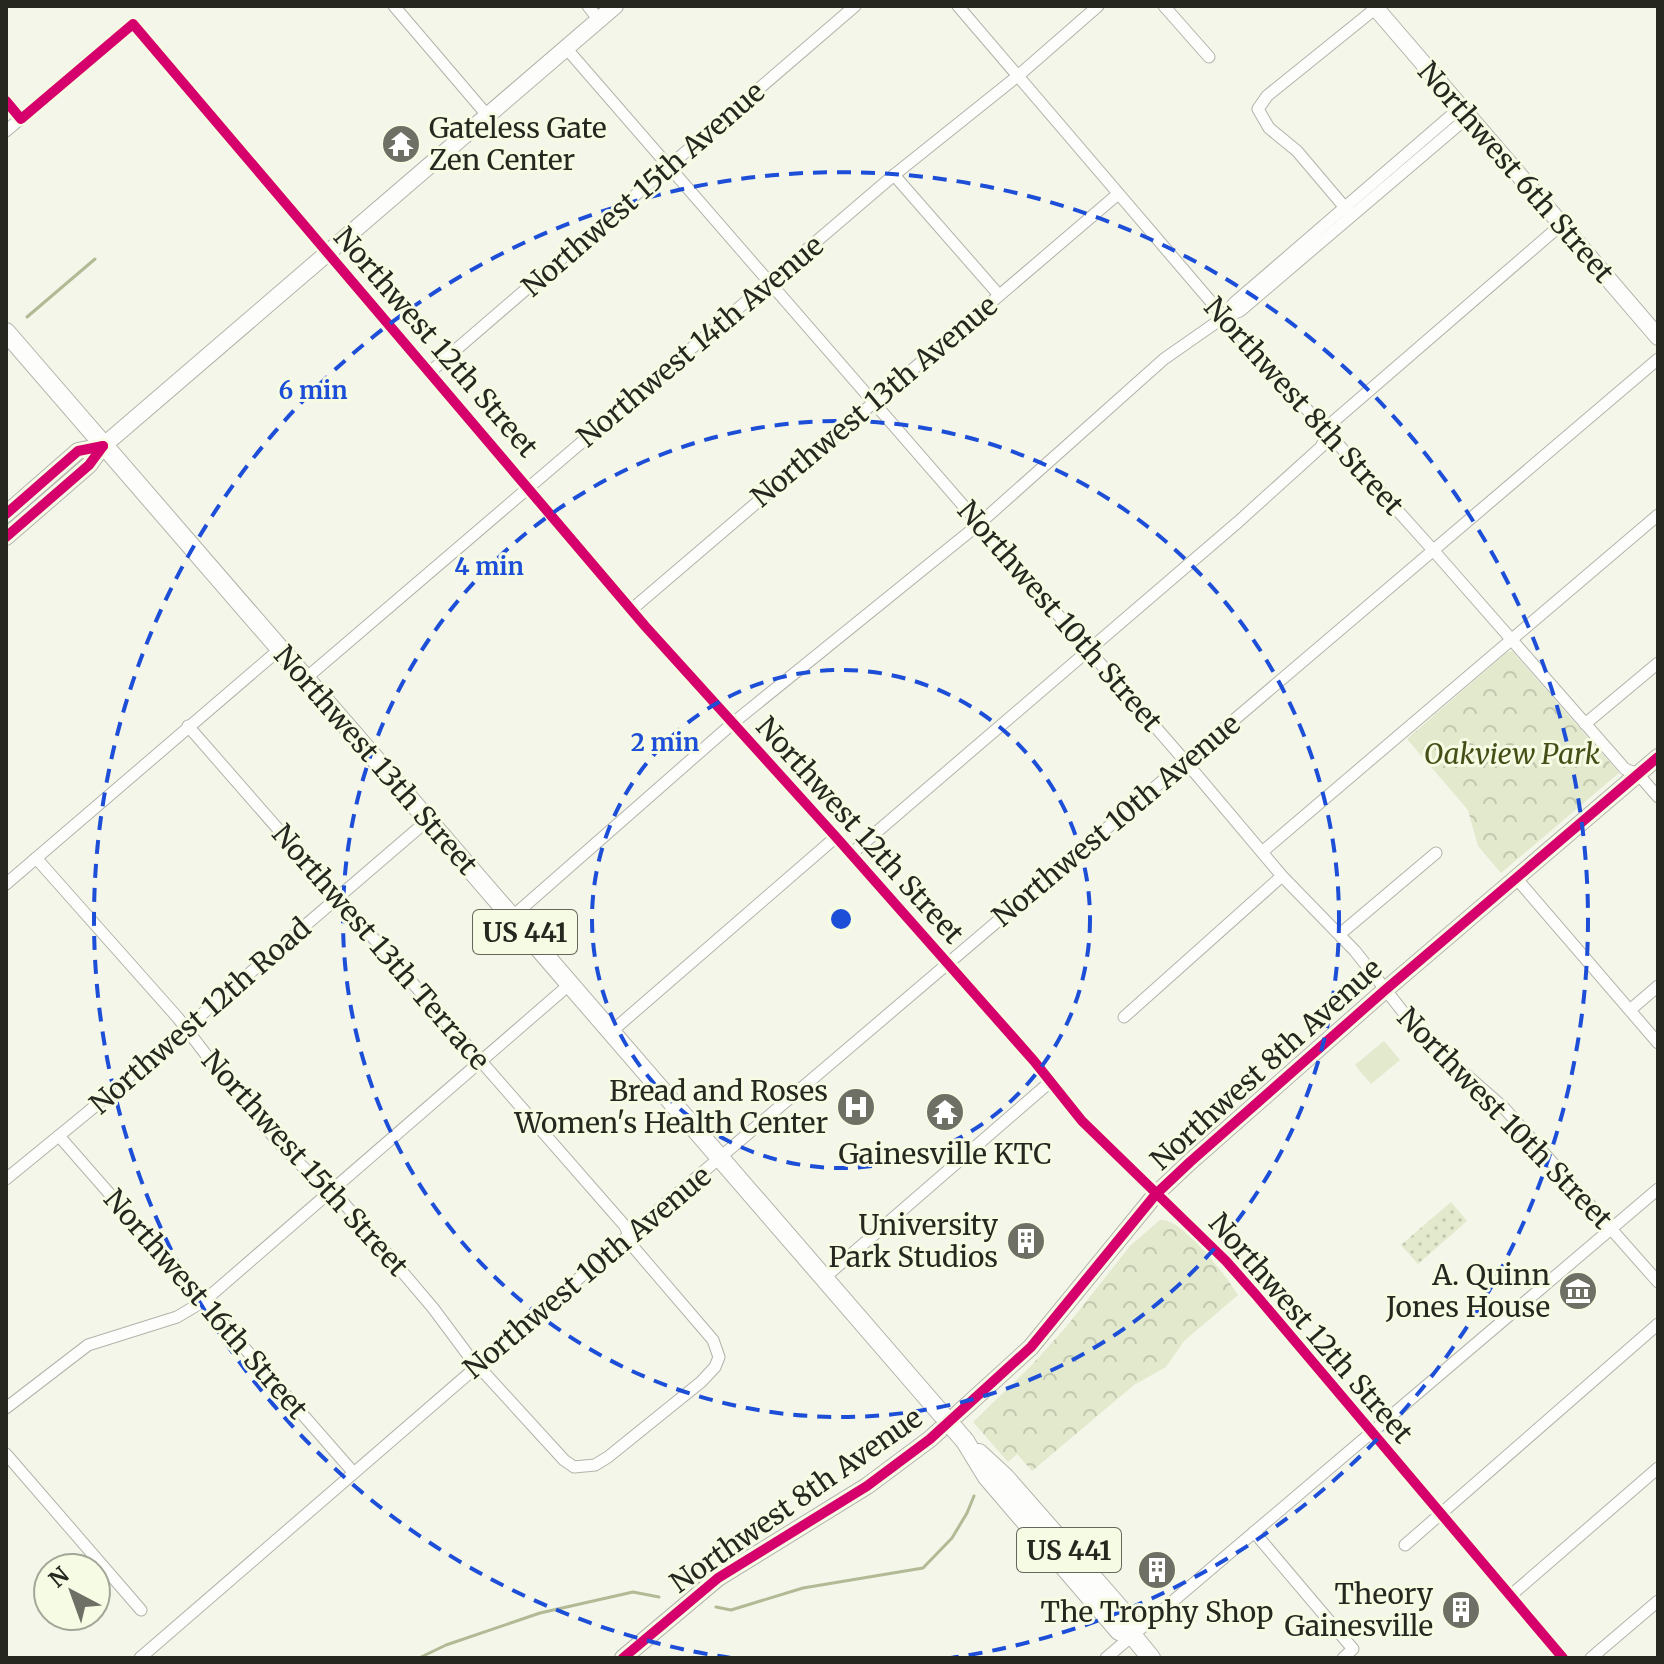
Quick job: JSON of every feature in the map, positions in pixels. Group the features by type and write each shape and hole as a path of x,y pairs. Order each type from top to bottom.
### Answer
{"main road":[{"name":"Northwest 13th Street","path":"6,332 965,1441 997,1468 1131,1621 1133,1636 1151,1658"}],"street":[{"path":"394,6 487,115"},
{"path":"6,537 89,465 103,446 566,48 594,13 615,6"},
{"name":"Northwest 15th Avenue","path":"430,372 855,6"},
{"name":"Northwest 8th Street","path":"958,6 1224,317 1625,769 1638,774 1658,797"},
{"name":"Northwest 14th Avenue","path":"305,679 894,175 1019,75 1098,6"},
{"path":"1164,6 1209,57"},
{"path":"1348,211 1297,151 1269,128 1258,109 1267,96 1375,7"},
{"name":"Northwest 6th Street","path":"1375,7 1658,337"},
{"name":"Northwest 12th Street","path":"83,65 133,24 631,610 836,837 1082,1121 1246,1283 1563,1658"},
{"name":"Northwest 10th Street","path":"566,48 1282,876 1340,934 1384,991 1444,1057 1505,1109 1658,1282"},
{"path":"6,131 59,86"},
{"path":"6,101 21,119"},
{"path":"512,917 733,723 979,524 1164,359 1224,317 1234,303 1465,112"},
{"path":"894,175 999,295"},
{"name":"Northwest 13th Avenue","path":"631,610 1118,194"},
{"path":"851,854 1321,447 1334,421 1562,224"},
{"name":"Northwest 10th Avenue","path":"140,1658 629,1235 1658,359"},
{"path":"6,514 78,451 103,446"},
{"path":"1262,852 1658,515"},
{"path":"6,884 280,649"},
{"path":"1585,724 1658,663"},
{"name":"Northwest 13th Terrace","path":"188,726 625,1226 635,1249 713,1340 719,1357 715,1367 701,1382 608,1457 595,1465 574,1467"},
{"name":"Northwest 8th Avenue","path":"623,1658 718,1578 867,1486 941,1429 1031,1347 1156,1194 1384,991 1658,757"},
{"name":"Northwest 12th Road","path":"6,1179 428,820"},
{"path":"611,1032 836,837"},
{"path":"1340,934 1436,853"},
{"name":"Northwest 15th Street","path":"36,858 185,1028 281,1145 332,1192 375,1238 478,1365 574,1467"},
{"path":"1124,1017 1282,876"},
{"path":"1516,878 1658,1043"},
{"path":"6,1408 88,1345 177,1317 204,1301 570,984"},
{"path":"1630,1010 1658,986"},
{"path":"824,1278 1050,1082"},
{"name":"Northwest 16th Street","path":"59,1136 353,1472"},
{"path":"1106,1658 1658,1189"},
{"path":"1405,1545 1658,1324"},
{"path":"6,1454 141,1610"},
{"path":"1510,1596 1658,1468"},
{"path":"1254,1532 1353,1649 1343,1658"},
{"path":"1591,1658 1658,1601"}],"green space":[{"name":"Oakview Park","path":"1512,651 1619,773 1501,873 1478,846 1468,810 1407,739"},
{"path":"1384,1041 1400,1060 1371,1084 1355,1065"},
{"path":"1451,1202 1467,1221 1418,1264 1401,1245"},
{"path":"1160,1220 1180,1228 1192,1238 1238,1295 1184,1341 1166,1367 1134,1385 1032,1471 1017,1454 1008,1462 973,1422 1030,1367 1130,1246"}],"waterway":[{"path":"27,317 95,259"},
{"path":"716,1607 731,1610 803,1588 923,1568 952,1538 974,1496"},
{"path":"419,1658 446,1645 540,1613 633,1592 659,1597"}],"cycle path":[{"path":"6,101 21,119 133,24 645,626 1034,1061 1082,1121 1226,1261 1563,1658"},
{"path":"6,514 78,451 103,446"},
{"path":"6,537 89,465 103,446"},
{"path":"623,1658 718,1578 867,1486 930,1439 1031,1347 1156,1194 1190,1162 1658,757"}],"place":[{"name":"Gateless Gate Zen Center","path":"401,144"},
{"name":"Bread and Roses Women's Health Center","path":"856,1107"},
{"name":"Gainesville KTC","path":"945,1112"},
{"name":"University Park Studios","path":"1026,1241"},
{"name":"A. Quinn Jones House","path":"1578,1291"},
{"name":"The Trophy Shop","path":"1157,1570"},
{"name":"Theory Gainesville","path":"1461,1610"}]}
